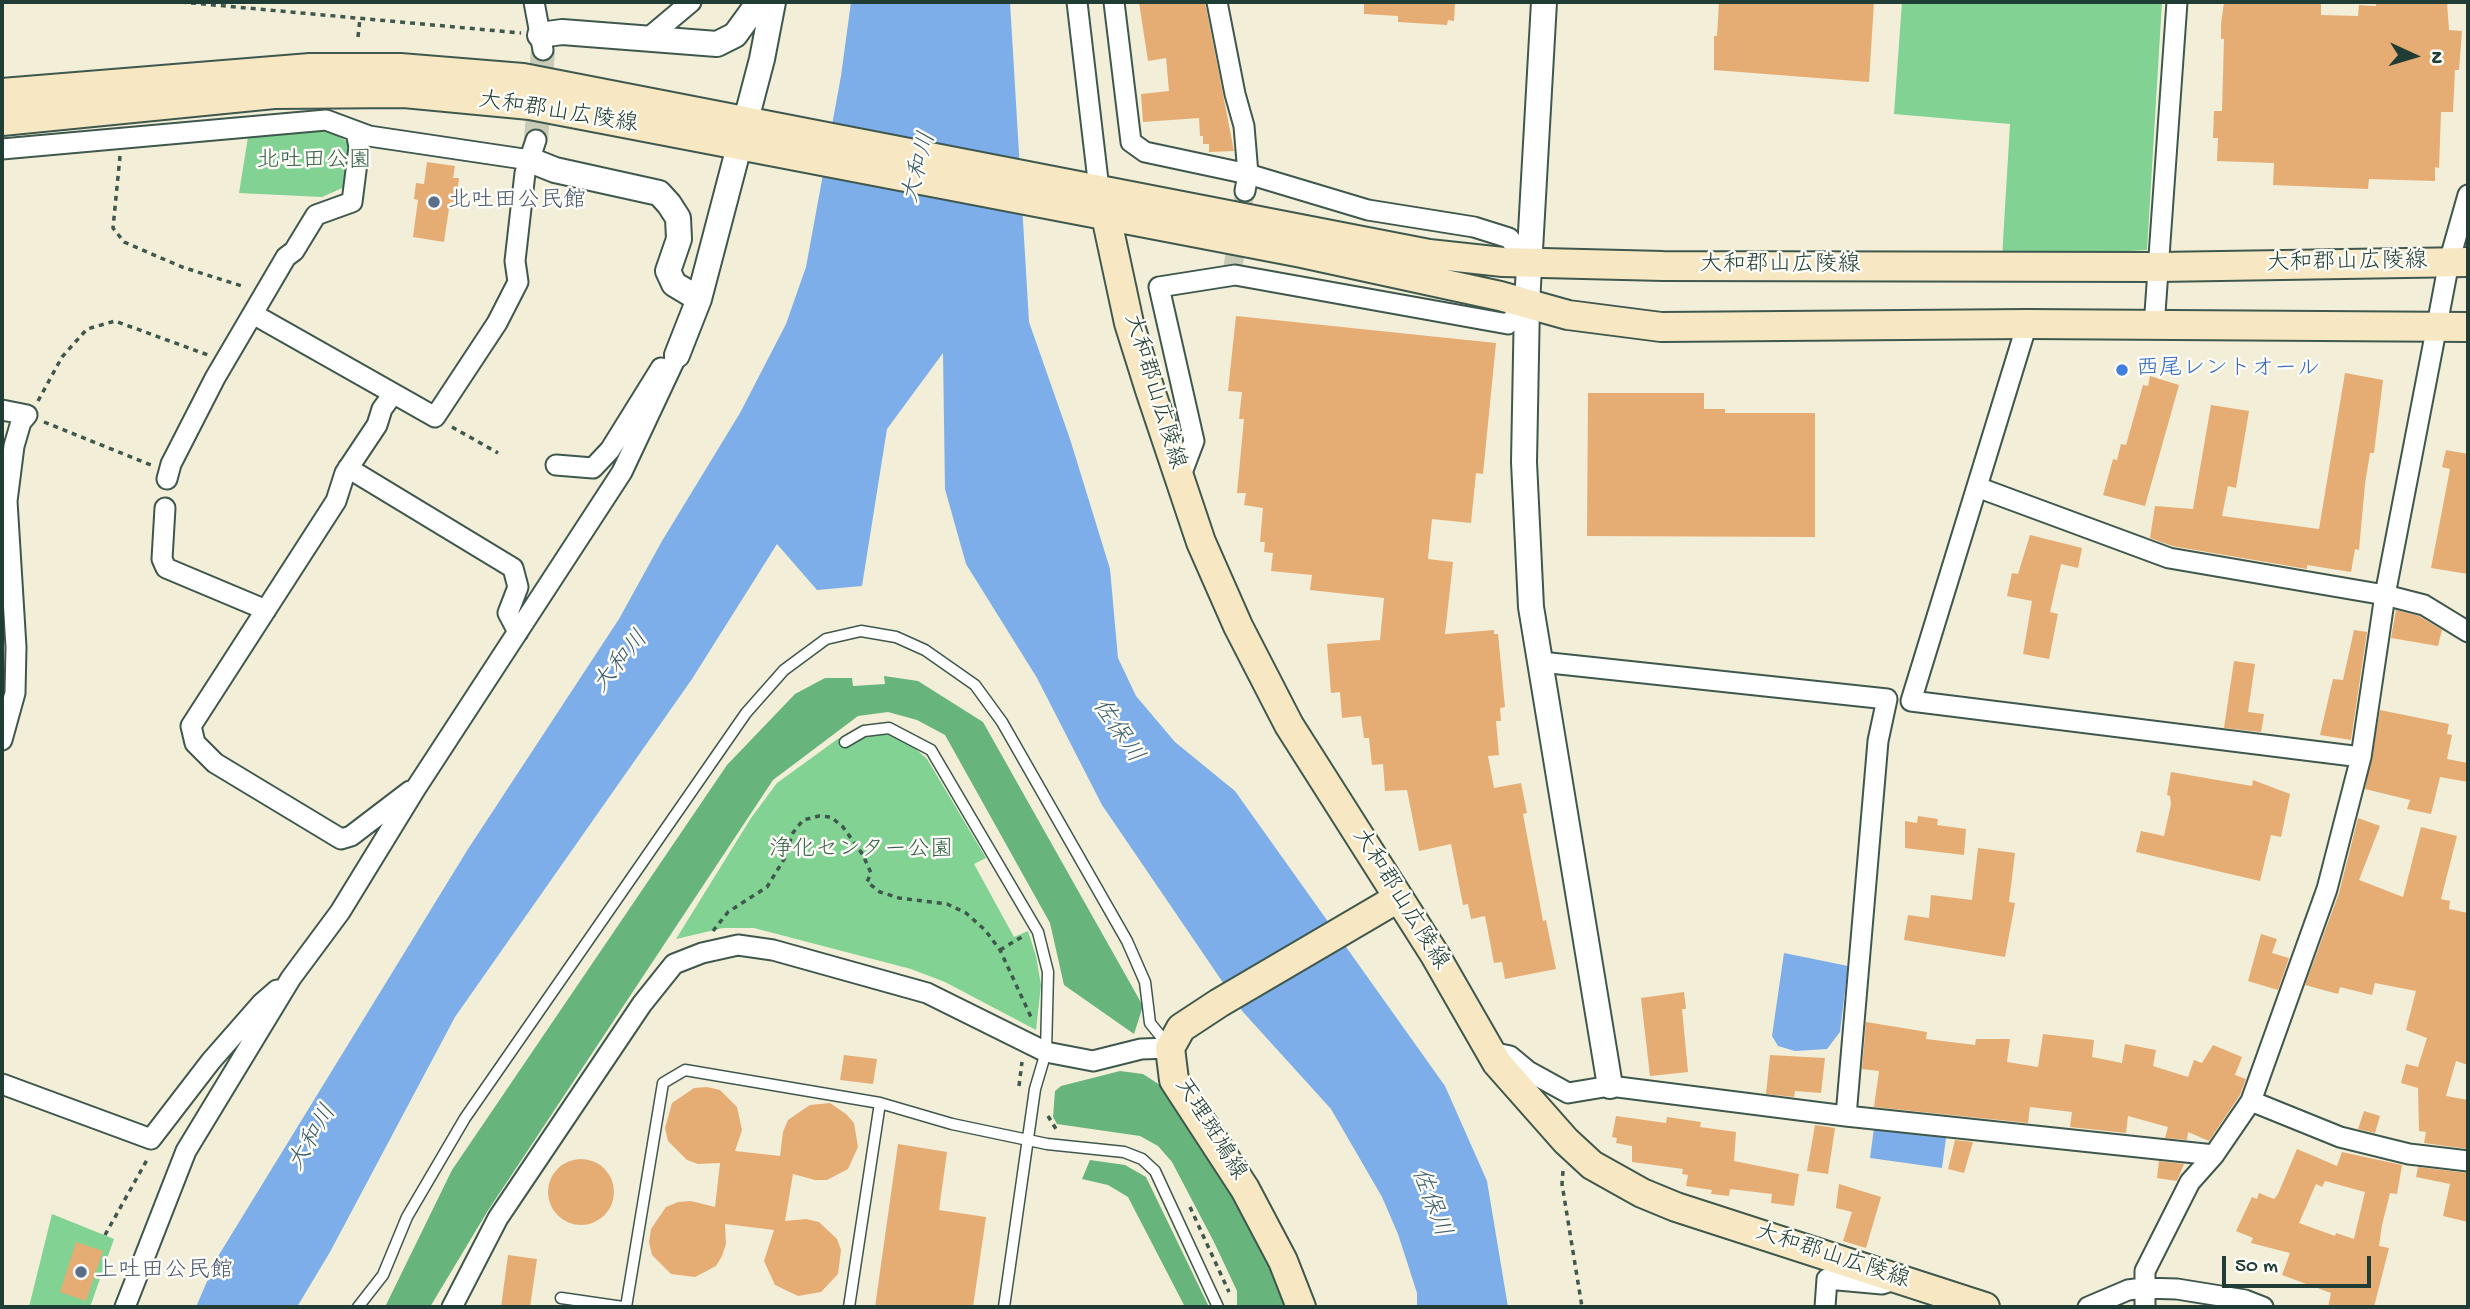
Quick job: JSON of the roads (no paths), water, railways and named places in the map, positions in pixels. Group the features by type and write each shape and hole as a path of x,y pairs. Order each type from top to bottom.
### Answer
{"main road":[{"name":"大和郡山広陵線","path":"2,93 310,68 400,68 523,78 754,136"},
{"name":"大和郡山広陵線","path":"2,121 274,94 404,93 530,105 754,136 1429,254 1529,263 1663,267 2159,267 2458,262"},
{"name":"大和郡山広陵線","path":"1080,194 1108,217 1302,253 1527,303 1568,315 1661,327 2028,324 2154,327 2468,327"},
{"name":"大和郡山広陵線","path":"1080,194 1108,217 1129,323 1206,554 1238,626 1283,713 1435,955 1491,1052 1566,1141 1592,1165 1676,1207 1984,1307"},
{"name":"天理斑鳩線","path":"1301,1307 1283,1261 1245,1189 1174,1080 1170,1048 1181,1028 1219,1003 1398,898"}],"street":[{"path":"534,2 541,42 562,32 717,44 735,35 759,2"},
{"path":"647,38 691,2"},
{"path":"125,1307 186,1151 291,978 340,912 416,788 622,472 677,355 699,299 754,136 773,2"},
{"path":"1077,2 1080,194"},
{"path":"1114,2 1131,142 1145,152 1247,183 1368,211 1474,227 1510,238 1529,263"},
{"path":"1217,2 1244,126 1247,183"},
{"path":"1544,2 1527,303 1524,462 1531,607 1610,1086"},
{"path":"2154,327 2177,2"},
{"path":"2,149 326,120 356,132 533,150 555,170 659,194 670,204 678,218 679,239 668,271 674,284 699,299"},
{"path":"168,475 223,365 264,294 316,215 352,202 359,147 356,132"},
{"path":"253,314 435,417 497,323 518,282 515,261 525,173 533,150"},
{"path":"2144,1298 2145,1271 2190,1182 2214,1155 2251,1101 2327,889 2361,757 2385,595 2436,327 2458,262 2468,195"},
{"path":"1180,478 1195,441 1160,287 1234,271 1508,324 1527,303"},
{"path":"2028,324 1911,701 2361,757"},
{"path":"556,465 593,468 610,450 667,359 677,355"},
{"path":"393,394 377,425 348,468 335,501 191,726 195,743 215,763 341,839 351,836 405,793 416,788"},
{"path":"2,410 27,415 21,422 14,446 7,501 16,647 15,693 2,740"},
{"path":"348,468 513,568 518,587 508,613 518,632"},
{"path":"1977,487 2169,558 2385,595 2424,606 2468,632"},
{"path":"165,508 162,559 166,568 266,610"},
{"path":"1541,662 1887,699 1878,741 1846,1116"},
{"path":"452,1307 498,1218 642,1004 674,964 702,953 738,945 773,950 927,993 1046,1052 1093,1061 1141,1049 1170,1048"},
{"path":"2,1084 151,1139 244,1023 291,978"},
{"path":"1491,1052 1510,1056 1528,1071 1569,1093 1610,1086 1846,1116 2214,1155"},
{"path":"2251,1101 2340,1137 2409,1154 2468,1161"},
{"path":"1825,1307 1827,1279 1882,1284 1896,1279"},
{"path":"2088,1307 2128,1290 2144,1298 2218,1296 2263,1307"}],"lane":[{"path":"358,1307 383,1275 407,1217 465,1118 738,724 784,670 827,639 861,631 896,637 925,650 975,685 1002,722 1127,941 1145,982 1150,1023 1170,1048"},
{"path":"845,742 864,731 889,729 931,750 1038,932 1048,972 1046,1052 1033,1103 1004,1307"},
{"path":"561,1298 625,1307 663,1083 685,1070 880,1103 952,1124 1047,1144 1124,1152 1142,1160 1155,1171 1217,1307"},
{"path":"849,1307 880,1103"}],"water":[{"path":"851,2 1010,2 1029,322 1070,439 1110,569 1118,658 1136,696 1175,742 1235,791 1445,1086 1487,1181 1508,1307 1417,1307 1417,1293 1398,1234 1382,1197 1331,1109 1243,1012 1102,805 1037,678 966,564 945,489 943,353 887,429 862,586 817,590 777,544 692,679 455,1017 330,1252 297,1307 196,1307 217,1258 468,849 619,619 662,541 740,413 786,324 806,267 841,76"},
{"path":"1784,953 1848,966 1840,1032 1827,1049 1795,1051 1778,1046 1772,1036"},
{"path":"1874,1128 1946,1138 1942,1168 1870,1158"}],"tunnel":[{"path":"536,140 543,50"},
{"path":"1233,267 1245,191"}],"place":[{"name":"北吐田公民館","path":"434,202"},
{"name":"西尾レントオール","path":"2122,370"},
{"name":"上吐田公民館","path":"81,1272"}],"park label":[{"name":"北吐田公園","path":"314,162"},
{"name":"浄化センター公園","path":"861,851"}],"water label":[{"name":"大和川","path":"921,168"},
{"name":"大和川","path":"622,663"},
{"name":"佐保川","path":"1116,732"},
{"name":"大和川","path":"314,1139"},
{"name":"佐保川","path":"1429,1203"}]}
